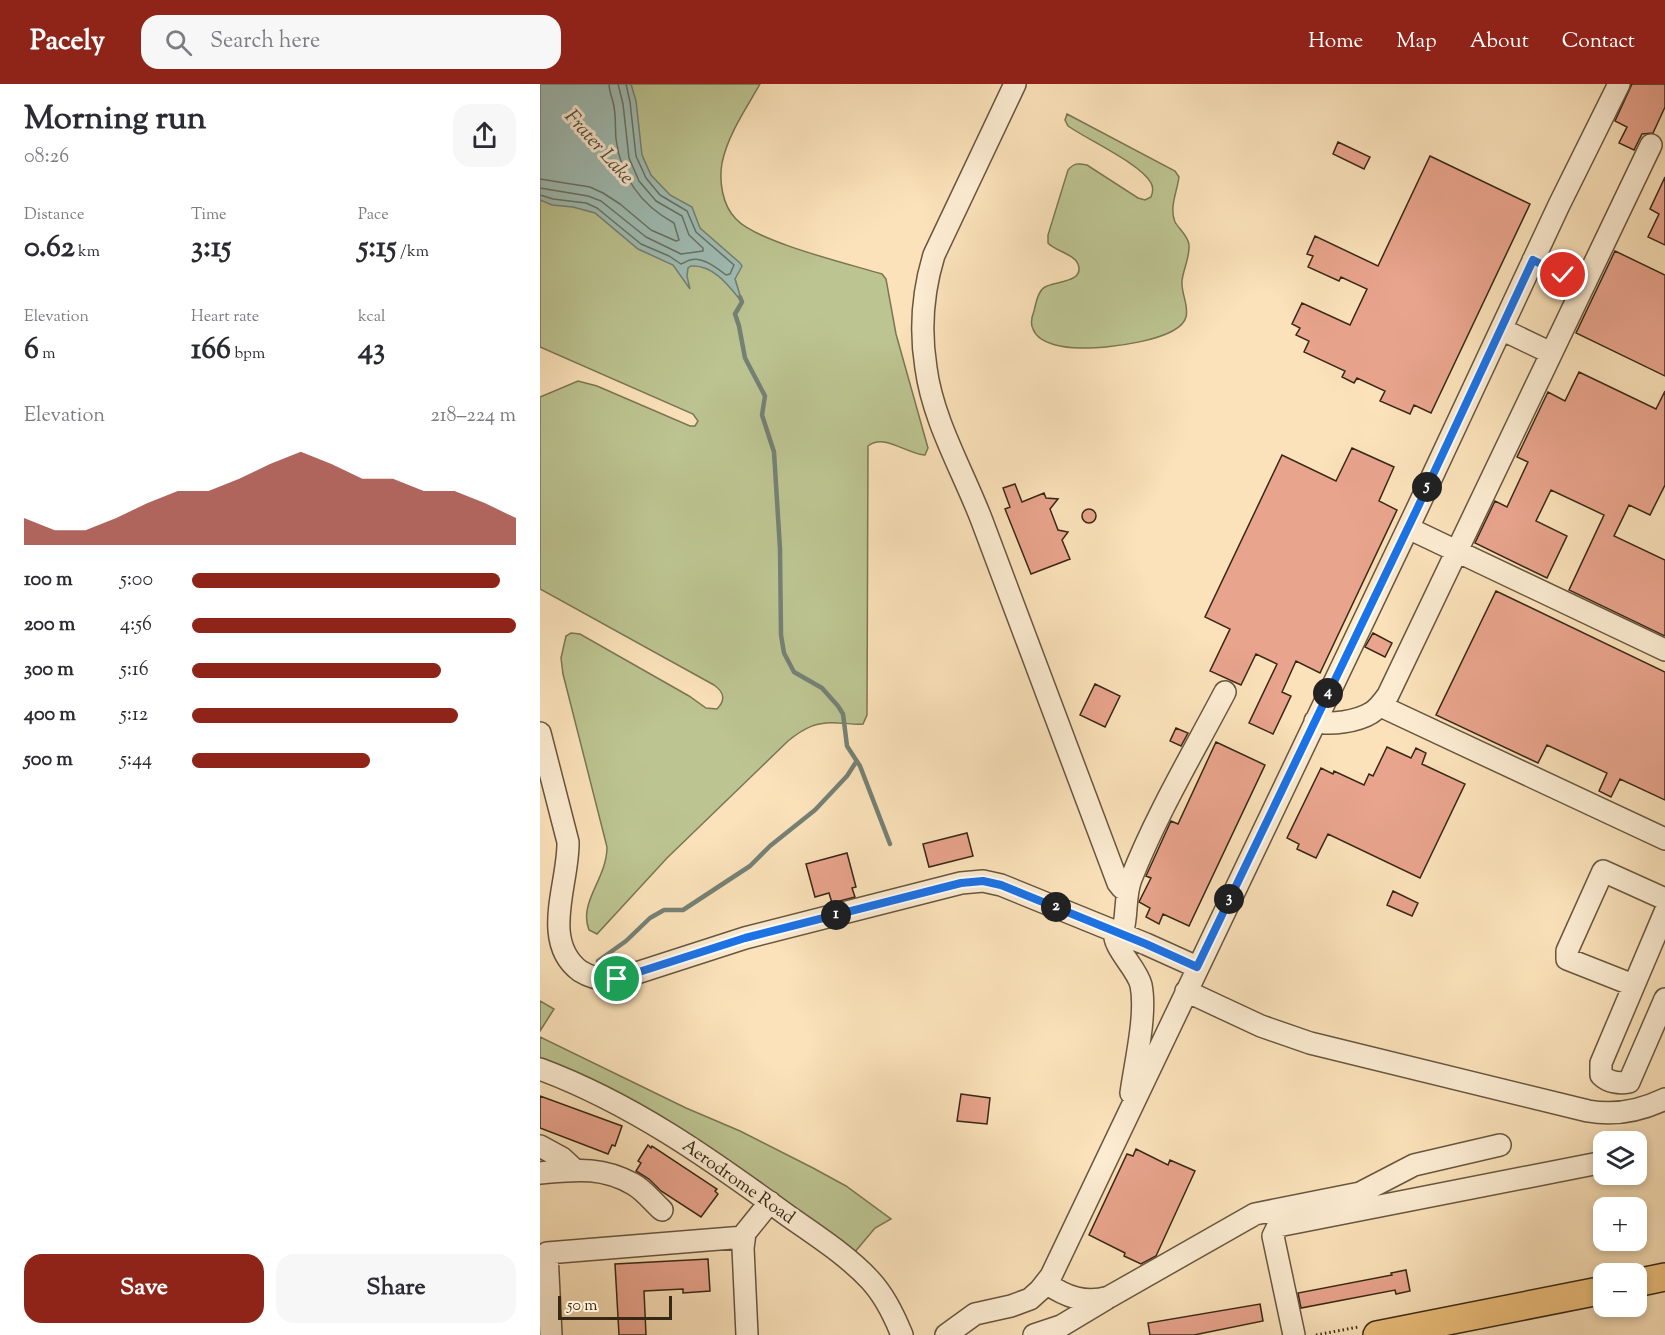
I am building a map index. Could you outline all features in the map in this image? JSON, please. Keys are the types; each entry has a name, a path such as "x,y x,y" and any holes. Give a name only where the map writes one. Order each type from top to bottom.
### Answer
{"main road":[{"path":"1647,1281 1665,1277"},
{"path":"1377,1335 1593,1292"}],"street":[{"path":"1015,84 934,255 924,312 926,369 940,418 979,513 1118,883 1122,888 1128,890"},
{"path":"946,1335 975,1314 1027,1300 1046,1283 1619,84"},
{"path":"1315,721 1325,723 1364,716 1373,712 1384,701 1651,146"},
{"path":"1533,260 1585,283"},
{"path":"1501,329 1551,353"},
{"path":"1408,528 1665,650"},
{"path":"1124,1123 1131,1088 1142,1001 1139,979 1115,940 1125,924 1128,890 1157,823 1225,692"},
{"path":"1388,709 1665,839"},
{"path":"540,733 568,842 558,908 550,938 582,971 602,979 617,979 745,938 961,883 977,881 1001,885 1197,967"},
{"path":"1633,985 1567,959 1567,951 1603,872 1665,899"},
{"path":"1665,912 1661,936 1652,941 1601,1063 1601,1074 1605,1079 1629,1082 1665,999"},
{"path":"1186,991 1261,1026 1310,1043 1588,1111 1624,1112 1646,1108 1664,1101"},
{"name":"Aerodrome Road","path":"540,1069 581,1084 635,1112 691,1146 770,1202 843,1256 868,1278 886,1300 903,1335"},
{"path":"1588,1111 1605,1079"},
{"path":"1027,1300 1034,1335 1061,1326 1255,1214 1360,1193 1414,1165 1500,1144"},
{"path":"540,1146 562,1158 574,1170"},
{"path":"1294,1335 1273,1236 1278,1226 1593,1164"},
{"path":"540,1173 596,1170 635,1185 662,1210"},
{"path":"747,1335 742,1248 744,1237 753,1221 770,1202"},
{"path":"551,1335 548,1253 744,1237"},
{"path":"1046,1283 1074,1299 1089,1300 1110,1297"}],"green space":[{"path":"540,84 760,84 728,142 722,163 721,177 727,207 747,228 763,236 804,251 882,274 886,279 896,334 928,448 925,455 888,443 881,442 868,446 867,715 863,724 817,724 788,741 667,858 597,934 589,930 587,910 603,870 607,847 563,674 561,658 566,636 571,633 580,634 706,708 717,709 723,696 714,685 540,589 540,397 578,381 597,386 690,426 695,426 698,421 693,414 540,347 540,110 593,176 627,204 668,218 697,249 717,262 741,300 735,279 726,261 700,241 667,209 628,195 617,188 540,93"},
{"path":"1067,114 1175,171 1179,177 1173,217 1189,242 1182,281 1187,313 1181,325 1170,332 1140,342 1081,348 1047,342 1041,339 1033,329 1032,317 1041,291 1045,287 1073,278 1079,270 1073,258 1048,243 1048,235 1068,170 1076,164 1087,165 1138,198 1145,200 1151,197 1153,192 1151,183 1137,168 1068,126 1065,120"},
{"path":"540,1001 554,1009 540,1031"},
{"path":"540,1037 813,1168 846,1186 891,1219 875,1228 854,1253 630,1099 582,1075 540,1059"}],"water":[{"name":"Frater Lake","path":"540,84 631,84 636,101 642,155 651,175 670,195 692,207 700,228 740,263 742,266 735,279 742,302 732,289 713,272 699,266 688,268 690,289 673,265 638,249 595,213 573,207 552,205 540,200"}],"building":[{"path":"1632,84 1665,84 1665,107 1653,133 1642,134 1634,150 1619,143 1627,127 1615,121"},
{"path":"1338,142 1370,157 1364,169 1333,154"},
{"path":"1430,156 1530,204 1431,413 1414,405 1410,414 1380,401 1385,391 1357,378 1354,383 1342,377 1345,371 1304,352 1309,341 1296,335 1300,328 1292,324 1302,303 1350,325 1367,289 1341,277 1339,281 1308,267 1313,256 1307,254 1315,236 1378,266"},
{"path":"1665,177 1665,245 1648,237 1659,214 1650,209"},
{"path":"1615,251 1665,275 1665,376 1576,333"},
{"path":"1579,372 1656,409 1665,391 1665,485 1650,515 1629,505 1614,536 1665,560 1665,636 1569,590 1604,515 1551,490 1536,521 1567,536 1547,578 1475,543 1495,501 1507,507 1528,462 1517,457 1548,392 1565,401"},
{"path":"1352,448 1394,467 1379,501 1397,510 1320,673 1296,661 1282,692 1291,696 1273,734 1249,723 1277,664 1256,654 1241,685 1210,671 1230,629 1205,617 1282,455 1336,481"},
{"path":"1015,484 1022,502 1044,493 1046,498 1058,499 1050,509 1058,530 1068,532 1062,540 1070,559 1031,574 1005,509 1010,507 1003,488"},
{"path":"1089,509 1094,511 1096,516 1094,521 1089,523 1084,521 1082,516 1084,511"},
{"path":"1496,591 1665,672 1665,800 1620,779 1611,797 1599,791 1607,773 1547,745 1538,763 1436,715"},
{"path":"1373,633 1392,643 1385,657 1365,647"},
{"path":"1095,684 1120,696 1105,727 1080,715"},
{"path":"1176,728 1188,733 1181,746 1170,741"},
{"path":"1216,742 1265,765 1189,926 1163,914 1159,924 1146,917 1150,908 1139,902 1151,878 1146,876 1171,821 1178,824"},
{"path":"1387,747 1411,758 1416,748 1426,753 1422,764 1465,784 1420,878 1328,834 1316,858 1297,849 1299,844 1287,838 1321,768 1333,774 1334,771 1364,785 1369,774 1373,776"},
{"path":"967,833 973,856 929,867 923,844"},
{"path":"847,853 856,887 852,888 855,897 832,903 829,893 815,897 806,864"},
{"path":"1393,891 1418,903 1412,916 1387,905"},
{"path":"961,1094 990,1098 987,1124 957,1121"},
{"path":"540,1096 622,1126 615,1146 612,1145 608,1154 540,1128"},
{"path":"648,1145 717,1189 715,1191 718,1194 701,1217 661,1191 649,1179 636,1171 641,1163 638,1161"},
{"path":"1136,1149 1168,1165 1170,1160 1195,1171 1156,1256 1141,1264 1124,1256 1125,1253 1089,1235 1127,1154 1133,1156"},
{"path":"708,1259 710,1291 683,1293 683,1289 644,1291 646,1335 619,1335 615,1264"},
{"path":"1406,1270 1410,1291 1396,1294 1395,1290 1301,1308 1298,1293 1392,1275 1391,1273"},
{"path":"1260,1304 1263,1321 1194,1335 1150,1335 1148,1323"}],"waterway":[{"path":"740,297 742,302 735,314 745,358 765,396 762,415 774,452 780,549 781,635 784,653 794,672 822,688 843,714 847,746 860,766 890,844"},
{"path":"598,961 626,941 650,918 664,910 683,910 750,866 770,846 815,810 847,776 856,762"}],"route":[{"path":"617,979 745,938 961,883 977,881 1001,885 1197,967 1417,509 1533,260 1563,275"}]}
